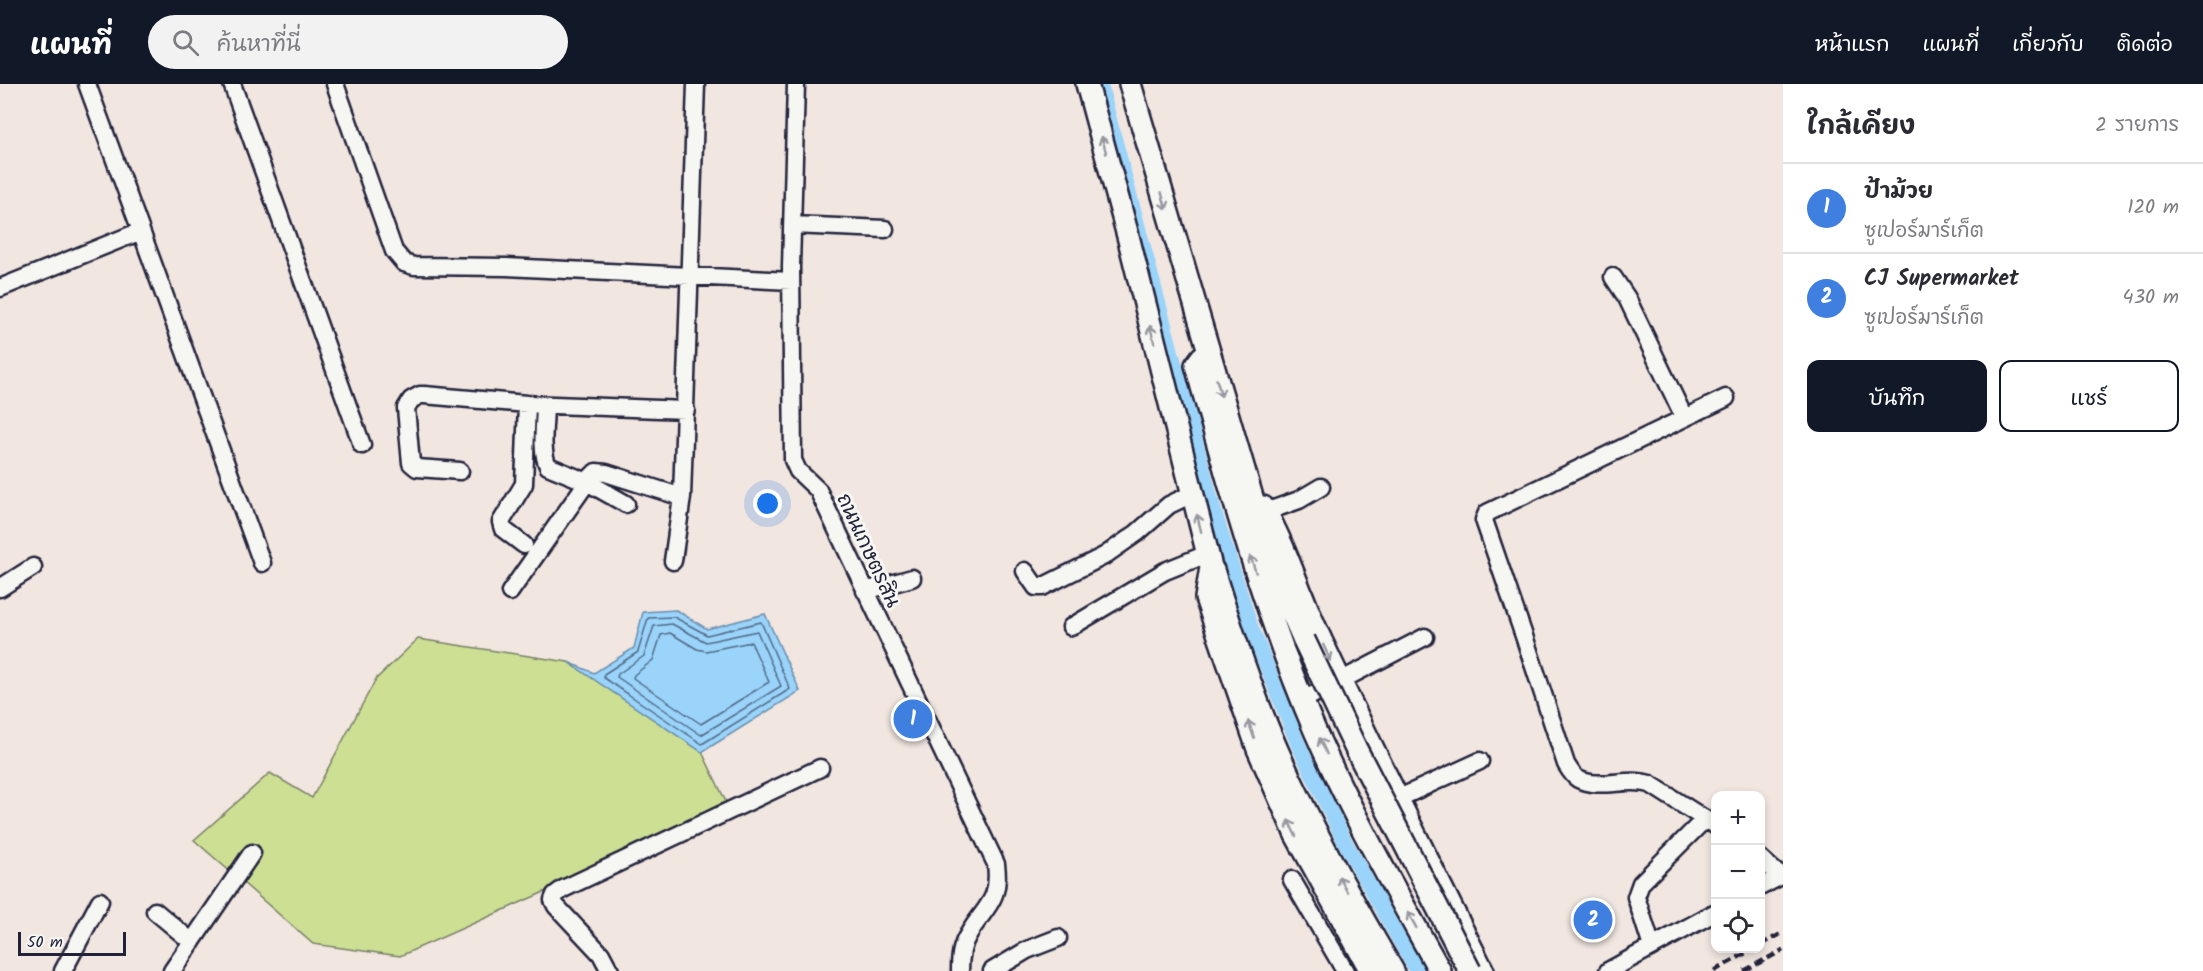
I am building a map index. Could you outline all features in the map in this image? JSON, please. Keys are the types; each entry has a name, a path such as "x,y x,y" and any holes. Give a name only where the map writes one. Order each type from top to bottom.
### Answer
{"street":[{"path":"87,84 262,563"},
{"path":"232,84 362,445"},
{"path":"335,84 393,251 404,263 414,266 506,267 791,281"},
{"path":"673,561 682,497 696,84"},
{"name":"ถนนเกษตรสิน","path":"796,84 791,281 794,466 818,490 996,864 997,874 992,903 967,936 960,955 960,971"},
{"path":"1087,84 1128,236 1209,560 1230,624 1277,750 1327,855 1393,971"},
{"path":"1130,84 1248,487 1261,513 1272,563 1304,640 1356,749 1470,971"},
{"path":"792,225 885,229"},
{"path":"0,288 141,231"},
{"path":"1613,277 1626,298 1684,417"},
{"path":"1209,353 1202,357 1196,365 1265,600 1317,734 1364,834 1440,971"},
{"path":"460,471 414,466 410,458 406,408 411,400 420,394 527,405 686,410"},
{"path":"1652,947 1636,897 1641,884 1710,822 1650,784 1635,781 1590,783 1576,778 1566,764 1484,520 1487,513 1726,398"},
{"path":"524,545 503,529 501,522 524,484 527,405"},
{"path":"545,405 544,449 548,466 587,482 626,504"},
{"path":"510,592 596,472 606,473 682,497"},
{"path":"1261,513 1299,500 1322,487"},
{"path":"1025,571 1036,587 1042,587 1079,570 1122,544 1169,505 1192,494"},
{"path":"1261,513 1278,532 1313,624 1483,971"},
{"path":"1071,627 1165,571 1209,560"},
{"path":"1209,560 1206,598 1258,749 1296,835 1371,971"},
{"path":"0,588 33,567"},
{"path":"865,591 912,578"},
{"path":"1303,700 1425,637"},
{"path":"1397,799 1480,761"},
{"path":"610,971 601,954 556,906 553,900 555,895 563,889 820,768"},
{"path":"172,971 252,853"},
{"path":"1765,861 1782,876 1765,885"},
{"path":"1292,880 1345,971"},
{"path":"63,971 100,901"},
{"path":"155,911 192,942"},
{"path":"1608,971 1711,915"},
{"path":"992,971 1027,950 1058,938"}],"green space":[{"path":"418,639 568,662 702,752 727,804 551,889 400,956 313,944 194,840 270,773 312,798 376,679"}],"water":[{"path":"676,610 707,629 765,614 800,691 702,752 568,662 594,673 634,648 643,612"}],"waterway":[{"path":"1100,84 1214,511 1251,627 1298,744 1346,844 1417,971"}],"railway":[{"path":"1765,942 1783,933"},
{"path":"1744,971 1783,950"},
{"path":"1714,971 1746,953"}],"place":[{"name":"ป้าม้วย","path":"913,719"},
{"name":"CJ Supermarket","path":"1593,920"}]}
